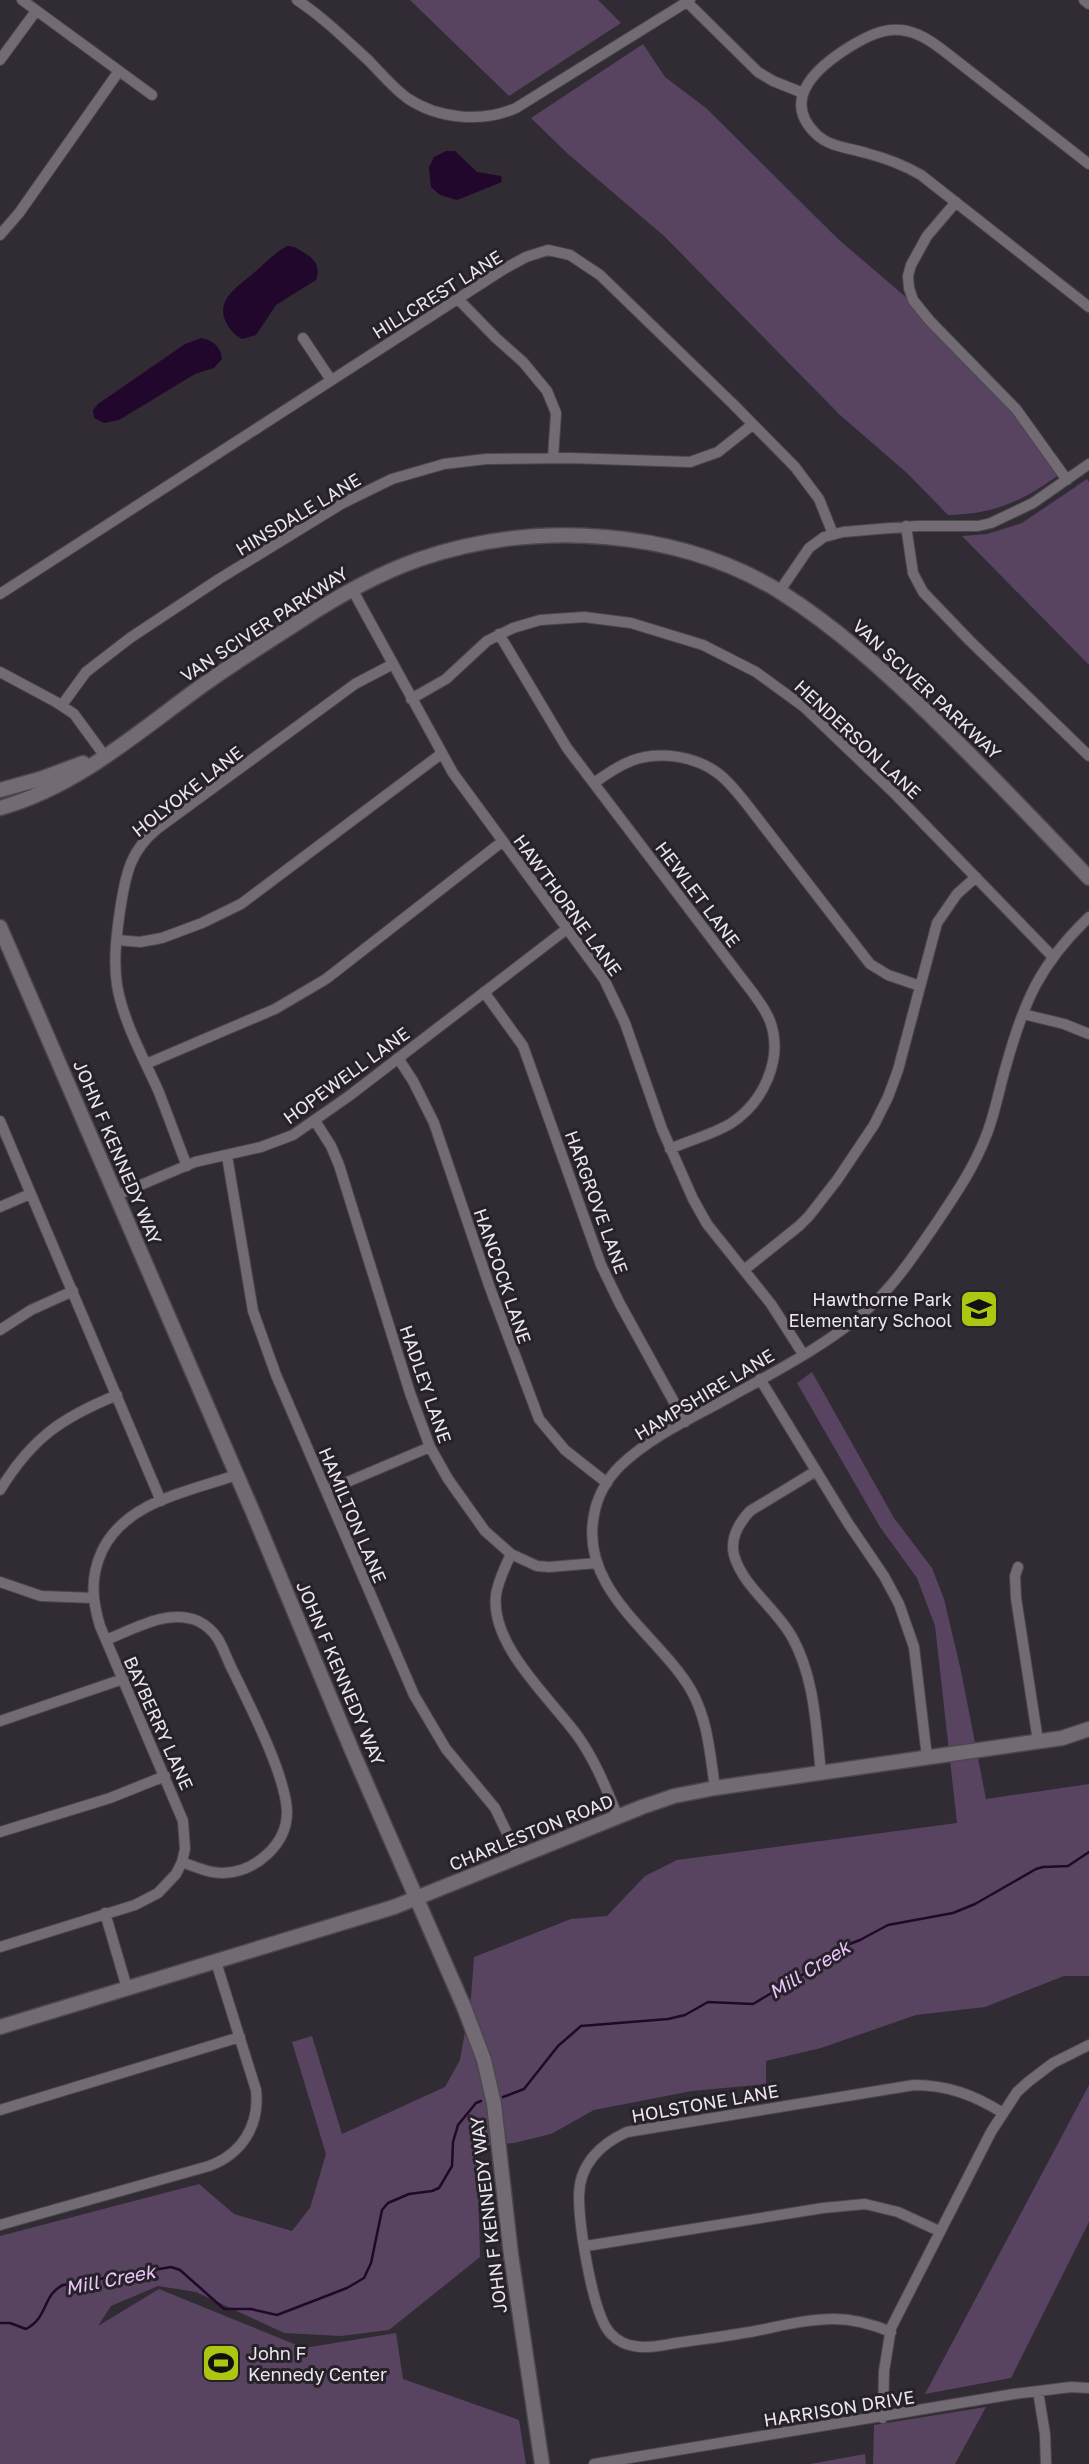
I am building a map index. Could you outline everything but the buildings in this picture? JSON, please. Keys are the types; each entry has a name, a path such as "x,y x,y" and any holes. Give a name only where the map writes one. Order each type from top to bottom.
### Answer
{"street":[{"path":"22,0 152,94"},
{"path":"298,0 326,22 409,99 450,116 473,117 506,113 688,1 758,72 803,93"},
{"path":"1084,0 1089,4"},
{"path":"0,60 36,11"},
{"path":"1089,164 933,43 911,31 887,30 866,37 819,68 803,93 803,110 807,122 824,140 909,168 934,183 1089,307"},
{"path":"0,236 119,71"},
{"path":"956,202 927,236 911,265 908,276 913,300 1016,409 1067,480"},
{"name":"HILLCREST LANE","path":"0,594 458,299 526,257 548,250 570,255 609,284 733,404 813,488 824,508 832,534"},
{"path":"458,299 523,362 547,391 556,413 553,458"},
{"path":"303,338 331,380"},
{"name":"HINSDALE LANE","path":"62,705 86,672 121,644 219,579 367,490 444,464 500,458 691,462 718,452 752,425"},
{"path":"779,592 809,548 824,537 906,526 978,526 991,523 1021,510 1089,464"},
{"path":"906,526 913,573 923,592 1089,756"},
{"name":"VAN SCIVER PARKWAY","path":"0,808 62,785 240,660 352,589 399,567 462,547 511,539 565,536 634,541 686,550 779,592 835,630 875,662 996,780 1089,878"},
{"name":"HAWTHORNE LANE","path":"352,589 441,754 596,966 619,1008 670,1149 704,1219 778,1314 803,1354"},
{"name":"HENDERSON LANE","path":"411,698 446,680 475,650 499,634 540,620 569,617 616,621 676,635 703,645 744,664 780,688 839,738 1052,956"},
{"name":"HEWLET LANE","path":"499,634 567,748 760,1002 771,1024 773,1061 765,1085 751,1106 743,1115 723,1128 670,1149"},
{"name":"HOLYOKE LANE","path":"187,1166 119,997 117,940 131,858 147,838 355,684 393,664"},
{"path":"0,672 74,714 104,755"},
{"path":"117,940 140,942 162,938 241,904 441,754"},
{"name":"VAN SCIVER PARKWAY","path":"0,790 60,773 104,755"},
{"path":"594,783 629,761 640,758 677,757 710,768 728,782 745,802 870,964 888,975 920,986"},
{"path":"146,1064 275,1009 326,979 503,841"},
{"path":"744,1270 809,1216 865,1139 894,1083 937,923 950,903 976,877"},
{"name":"HAMPSHIRE LANE","path":"715,1788 704,1721 690,1689 613,1595 597,1563 593,1544 593,1516 597,1502 607,1483 635,1453 833,1336 879,1299 907,1265 975,1164 1033,987 1052,956 1089,917"},
{"name":"JOHN F KENNEDY WAY","path":"0,927 6,958 117,1195 464,2007 489,2081 542,2464"},
{"name":"HOPEWELL LANE","path":"117,1195 187,1166 278,1142 315,1121 568,928"},
{"name":"HARGROVE LANE","path":"484,992 517,1035 529,1057 575,1196 604,1272 685,1422"},
{"path":"1023,1014 1089,1034"},
{"name":"HANCOCK LANE","path":"398,1058 434,1123 487,1281 533,1406 555,1441 607,1483"},
{"path":"0,1121 161,1501"},
{"name":"HADLEY LANE","path":"315,1121 331,1146 339,1166 400,1364 440,1467 477,1521 499,1547 511,1555 537,1566 597,1563"},
{"name":"HAMILTON LANE","path":"227,1156 257,1324 270,1361 421,1709 446,1749 495,1808 519,1858"},
{"path":"0,1208 30,1194"},
{"path":"0,1330 31,1310 73,1291"},
{"path":"760,1379 884,1576 905,1618 914,1647 927,1757"},
{"path":"0,1490 24,1456 51,1429 72,1415 117,1395"},
{"path":"326,1491 430,1447"},
{"path":"816,1471 750,1511 742,1520 732,1542 737,1564 785,1626 803,1662 812,1700 821,1773"},
{"name":"BAYBERRY LANE","path":"182,1862 186,1849 183,1821 106,1640 93,1598 93,1587 97,1562 109,1538 128,1518 161,1501 236,1475"},
{"path":"511,1555 496,1592 495,1604 503,1633 528,1675 585,1747 618,1817"},
{"path":"1018,1567 1016,1598 1038,1741"},
{"path":"0,1582 41,1596 93,1598"},
{"path":"0,1947 147,1900 158,1893 176,1874 182,1862 222,1873 244,1868 265,1856 274,1847 286,1824 285,1799 278,1775 224,1650 210,1629 188,1618 165,1618 106,1640"},
{"path":"0,1721 123,1679"},
{"name":"CHARLESTON ROAD","path":"0,2028 417,1899 674,1796 1062,1738 1089,1729"},
{"path":"0,1832 110,1798 165,1776"},
{"path":"105,1913 128,1988"},
{"path":"0,2225 209,2165 233,2153 250,2132 257,2106 256,2090 216,1962"},
{"path":"0,2110 240,2037"},
{"path":"883,2417 884,2371 891,2332 939,2231 1003,2113 1017,2092 1040,2072 1089,2045"},
{"name":"HOLSTONE LANE","path":"891,2332 865,2322 832,2319 797,2322 698,2341 635,2346 612,2336 603,2325 595,2300 579,2197 584,2169 602,2147 627,2132 914,2085 945,2087 962,2092 977,2097 1003,2113"},
{"path":"586,2246 823,2208 865,2204 898,2212 939,2231"},
{"name":"HARRISON DRIVE","path":"594,2464 1038,2391 1089,2388"},
{"path":"1038,2391 1045,2434 1046,2464"}],"shaded area":[{"path":"410,0 598,0 621,23 509,96"},
{"path":"643,44 665,77 706,108 838,239 921,310 1007,399 1060,474 1021,499 995,509 948,515 907,473 840,415 664,236 568,154 531,118"},
{"path":"446,151 455,151 477,172 501,176 502,182 457,200 440,195 431,187 429,167 434,157"},
{"path":"287,246 307,254 313,260 318,271 316,280 276,305 256,335 242,339 233,333 227,324 223,308 226,300 236,288"},
{"path":"201,338 212,342 220,351 222,359 214,368 195,374 119,420 104,423 94,418 93,410 98,404 185,344"},
{"path":"1087,479 1089,665 962,536 987,534 1022,523"},
{"path":"812,1372 894,1518 932,1568 944,1599 961,1671 986,1799 1089,1784 1089,1976 1064,1976 985,2007 916,2015 821,2048 766,2061 766,2084 692,2091 594,2110 551,2134 514,2143 477,2146 480,2257 389,2330 341,2336 284,2333 196,2292 158,2286 111,2306 98,2326 159,2289 304,2348 396,2333 403,2379 519,2420 526,2464 0,2464 0,2236 199,2184 234,2214 292,2231 310,2208 326,2154 292,2042 312,2036 342,2134 445,2087 460,2060 471,1997 474,1957 571,1919 607,1916 645,1876 677,1860 957,1823 935,1626 917,1578 880,1527 797,1383"},
{"path":"1089,2085 1089,2222 1011,2378 925,2394"},
{"path":"986,2407 955,2464 873,2464 874,2425"},
{"path":"865,2454 866,2464 810,2464"}],"waterway":[{"name":"Mill Creek","path":"503,2097 524,2089 558,2046 581,2026 668,2019 685,2015 708,2002 753,2004 812,1969 834,1950 888,1925 953,1913 975,1904 1036,1869 1068,1866 1089,1852"},
{"name":"Mill Creek","path":"0,2323 10,2323 26,2329 39,2318 52,2294 63,2285 171,2267 180,2270 224,2309 251,2309 277,2315 347,2288 364,2278 371,2263 382,2210 388,2203 409,2194 439,2188 452,2166 453,2142 458,2125 476,2103 481,2101"}],"place":[{"name":"Hawthorne Park Elementary School","path":"979,1309"},
{"name":"John F Kennedy Center","path":"221,2363"}]}
